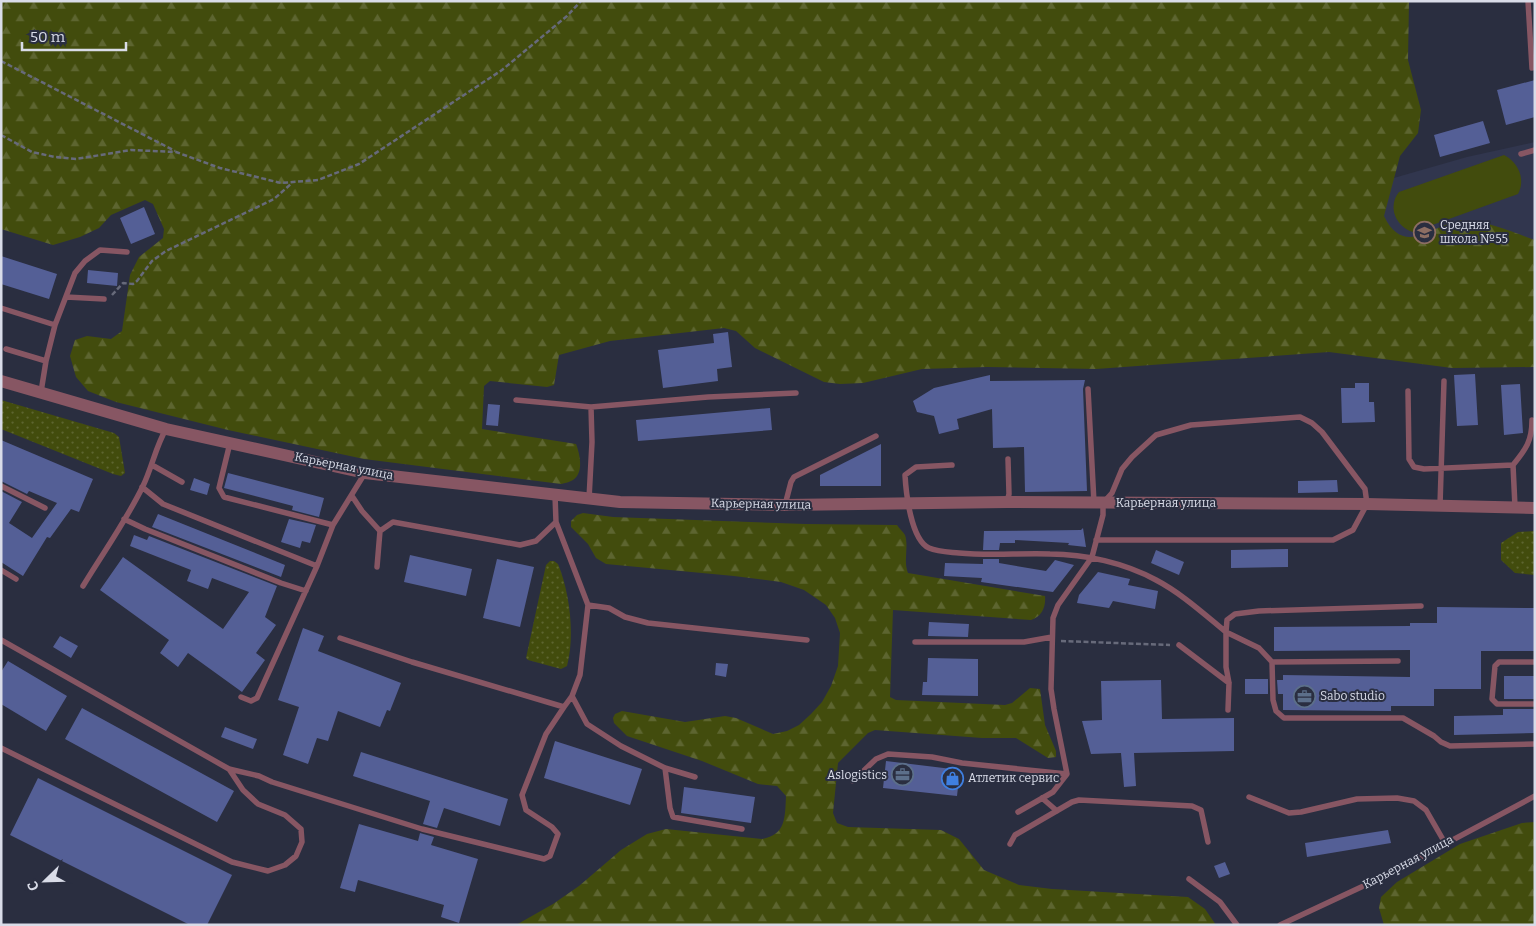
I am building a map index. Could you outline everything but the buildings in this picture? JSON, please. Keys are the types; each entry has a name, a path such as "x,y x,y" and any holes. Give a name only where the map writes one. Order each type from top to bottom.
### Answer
{"street":[{"name":"Карьерная улица","path":"1,381 166,429 365,473 620,502 785,505 1007,502 1440,504 1535,508"}],"lane":[{"path":"1528,1 1532,68"},
{"path":"1521,154 1535,150"},
{"path":"41,393 46,361 56,325 75,273 85,261 100,250 127,252"},
{"path":"66,297 104,299"},
{"path":"1,308 56,325"},
{"path":"6,349 46,361"},
{"path":"1440,504 1444,381"},
{"path":"1018,812 1053,792 1067,774 1051,689 1053,618 1058,605 1092,557 1103,515 1099,503 1088,390"},
{"path":"1408,391 1409,459 1414,467 1424,469 1513,465"},
{"path":"516,400 591,407 698,398 796,393"},
{"path":"589,499 592,442 591,407"},
{"path":"1096,540 1333,540 1353,530 1367,504 1365,489 1322,432 1312,423 1300,418 1190,425 1156,435 1132,457 1122,469 1112,493 1099,503"},
{"path":"1515,508 1513,465 1526,448 1532,433 1532,420"},
{"path":"84,586 142,487 166,429"},
{"path":"785,505 790,482 794,477 876,436"},
{"path":"230,443 219,488 224,497 333,525"},
{"path":"1007,502 1010,494 1008,460"},
{"path":"152,465 182,482"},
{"path":"952,465 916,467 905,475 908,504 917,536 928,548 947,552 984,555 1051,554 1092,557 1157,580 1226,632 1259,648 1272,662 1273,700 1276,710 1284,718 1403,718 1450,746 1535,744"},
{"path":"241,697 252,701 257,698 317,566 333,525 365,473"},
{"path":"1,486 45,508"},
{"path":"142,487 163,504 317,566"},
{"path":"1,640 229,770 259,776 272,782 422,829 544,859 550,856 558,834 552,827 526,810 522,795 546,734 572,696 580,675 588,605 556,522 555,495"},
{"path":"352,496 362,511 380,531 377,567"},
{"path":"124,519 144,529 306,591"},
{"path":"380,531 393,522 520,545 536,541 556,522"},
{"path":"1,570 16,579"},
{"path":"588,605 609,608 625,617 648,623 807,640"},
{"path":"1228,710 1229,683 1226,667 1226,632 1227,620 1234,614 1259,611 1421,606"},
{"path":"340,638 412,662 564,707"},
{"path":"915,642 1024,642 1052,639"},
{"path":"1180,645 1229,683"},
{"path":"1272,662 1398,661"},
{"path":"1535,662 1499,662 1495,666 1492,699 1497,704 1535,704"},
{"path":"572,696 587,724 621,746 665,768 695,777"},
{"path":"1,748 232,862 268,871 285,865 296,856 302,842 301,829 285,815 258,804 243,790 229,770"},
{"path":"853,781 876,759 888,754 932,757 962,763 1067,774"},
{"path":"665,768 670,808 673,817 742,828"},
{"name":"Карьерная улица","path":"1280,925 1388,875 1535,796"},
{"path":"1248,797 1288,813 1301,812 1357,799 1397,798 1414,801 1426,810 1445,843"},
{"path":"1042,798 1057,811"},
{"path":"1010,844 1015,835 1072,802 1079,800 1192,806 1202,810 1208,842"},
{"path":"1189,879 1220,902 1237,925"}],"path":[{"path":"1,61 176,152 220,168 281,183 318,180 360,164 502,70 567,16 581,1"},
{"path":"1,135 32,152 55,158 76,159 131,150 176,152"},
{"path":"104,299 113,294 123,283 133,284 137,281 152,261 166,251 274,199 293,182"},
{"path":"1052,639 1180,645"}],"shaded area":[{"name":"Средняя школа №55","path":"1535,142 1535,274 1254,333 1352,190 1467,157"}],"green space":[{"path":"1,1 1409,1 1408,60 1421,110 1418,133 1400,156 1384,216 1392,229 1401,235 1411,237 1453,222 1472,220 1490,224 1535,240 1535,367 1452,368 1329,352 1096,369 987,367 922,369 863,383 840,384 824,382 755,348 736,331 724,328 610,341 559,355 554,385 547,387 490,381 484,386 482,429 576,444 580,458 579,473 573,480 561,484 364,459 228,430 116,402 88,391 76,377 70,356 75,340 87,336 111,339 122,331 130,275 139,257 163,238 164,229 153,204 145,200 111,215 99,228 80,237 53,245 1,229"},
{"path":"1504,155 1517,166 1521,177 1518,194 1413,232 1402,226 1395,216 1395,198 1399,192"},
{"path":"1,400 114,433 119,437 125,473 121,476 113,474 1,429"},
{"path":"583,513 613,517 805,524 897,525 905,535 908,573 1045,596 1045,604 1042,611 1031,620 893,610 890,697 896,700 1005,705 1012,703 1030,688 1040,689 1045,725 1056,751 1056,757 1048,758 1016,738 982,738 875,730 868,733 838,763 833,813 837,823 848,827 941,830 959,839 984,870 1019,885 1052,889 1188,897 1205,909 1216,925 516,925 553,904 579,886 621,850 647,834 666,829 762,839 776,834 783,824 786,796 777,786 758,784 702,761 627,736 614,723 613,718 615,714 622,711 685,722 725,716 736,718 773,734 787,731 799,725 822,702 831,686 838,666 840,633 835,618 826,605 804,590 781,582 606,564 596,558 588,544 571,527 571,521 577,515"},
{"path":"1535,531 1535,575 1515,573 1501,560 1501,543 1518,532"},
{"path":"550,561 558,564 566,588 570,615 571,641 567,666 561,669 526,658 546,565"},
{"path":"1535,822 1535,925 1384,925 1379,908 1381,897 1397,882 1460,844 1522,823"}],"place":[{"name":"Средняя школа №55","path":"1424,232"},
{"name":"Sabo studio","path":"1304,696"},
{"name":"Aslogistics","path":"903,775"},
{"name":"Атлетик сервис","path":"952,778"}]}
